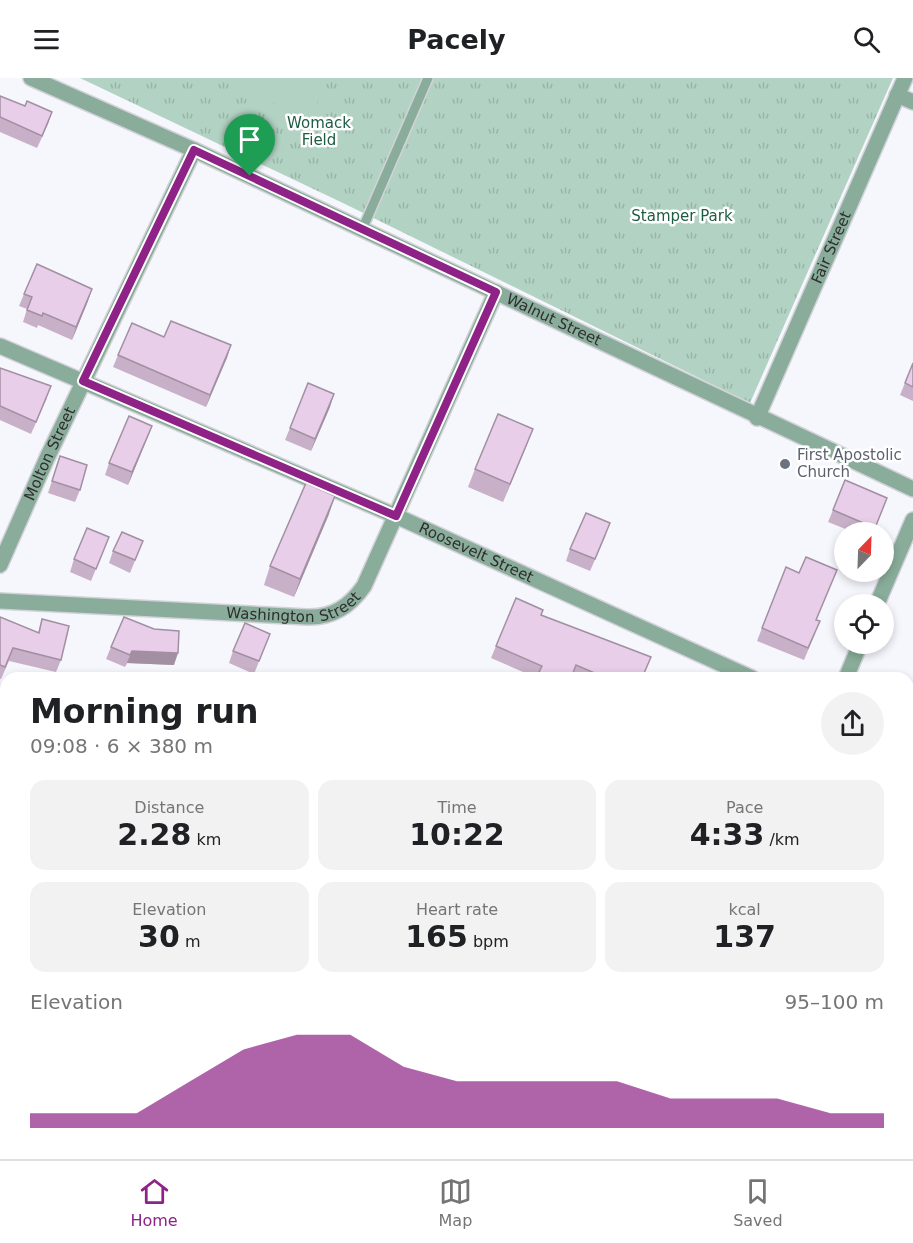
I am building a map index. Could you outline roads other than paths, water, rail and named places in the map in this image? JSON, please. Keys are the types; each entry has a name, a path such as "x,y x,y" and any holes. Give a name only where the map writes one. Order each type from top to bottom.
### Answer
{"street":[{"name":"Walnut Street","path":"31,78 194,150 913,489"},
{"name":"Fair Street","path":"757,417 905,78"},
{"path":"897,95 913,102"},
{"name":"Molton Street","path":"0,565 83,381 194,150"},
{"name":"Washington Street","path":"0,601 322,617 338,611 357,595 396,516 496,292"},
{"name":"Roosevelt Street","path":"0,346 396,516 739,672"},
{"path":"881,594 913,520"},
{"path":"848,672 856,654"}],"lane":[{"path":"362,230 428,78"}],"place":[{"name":"First Apostolic Church","path":"785,464"}],"park label":[{"name":"Womack Field","path":"319,132"},
{"name":"Stamper Park","path":"682,216"}]}
